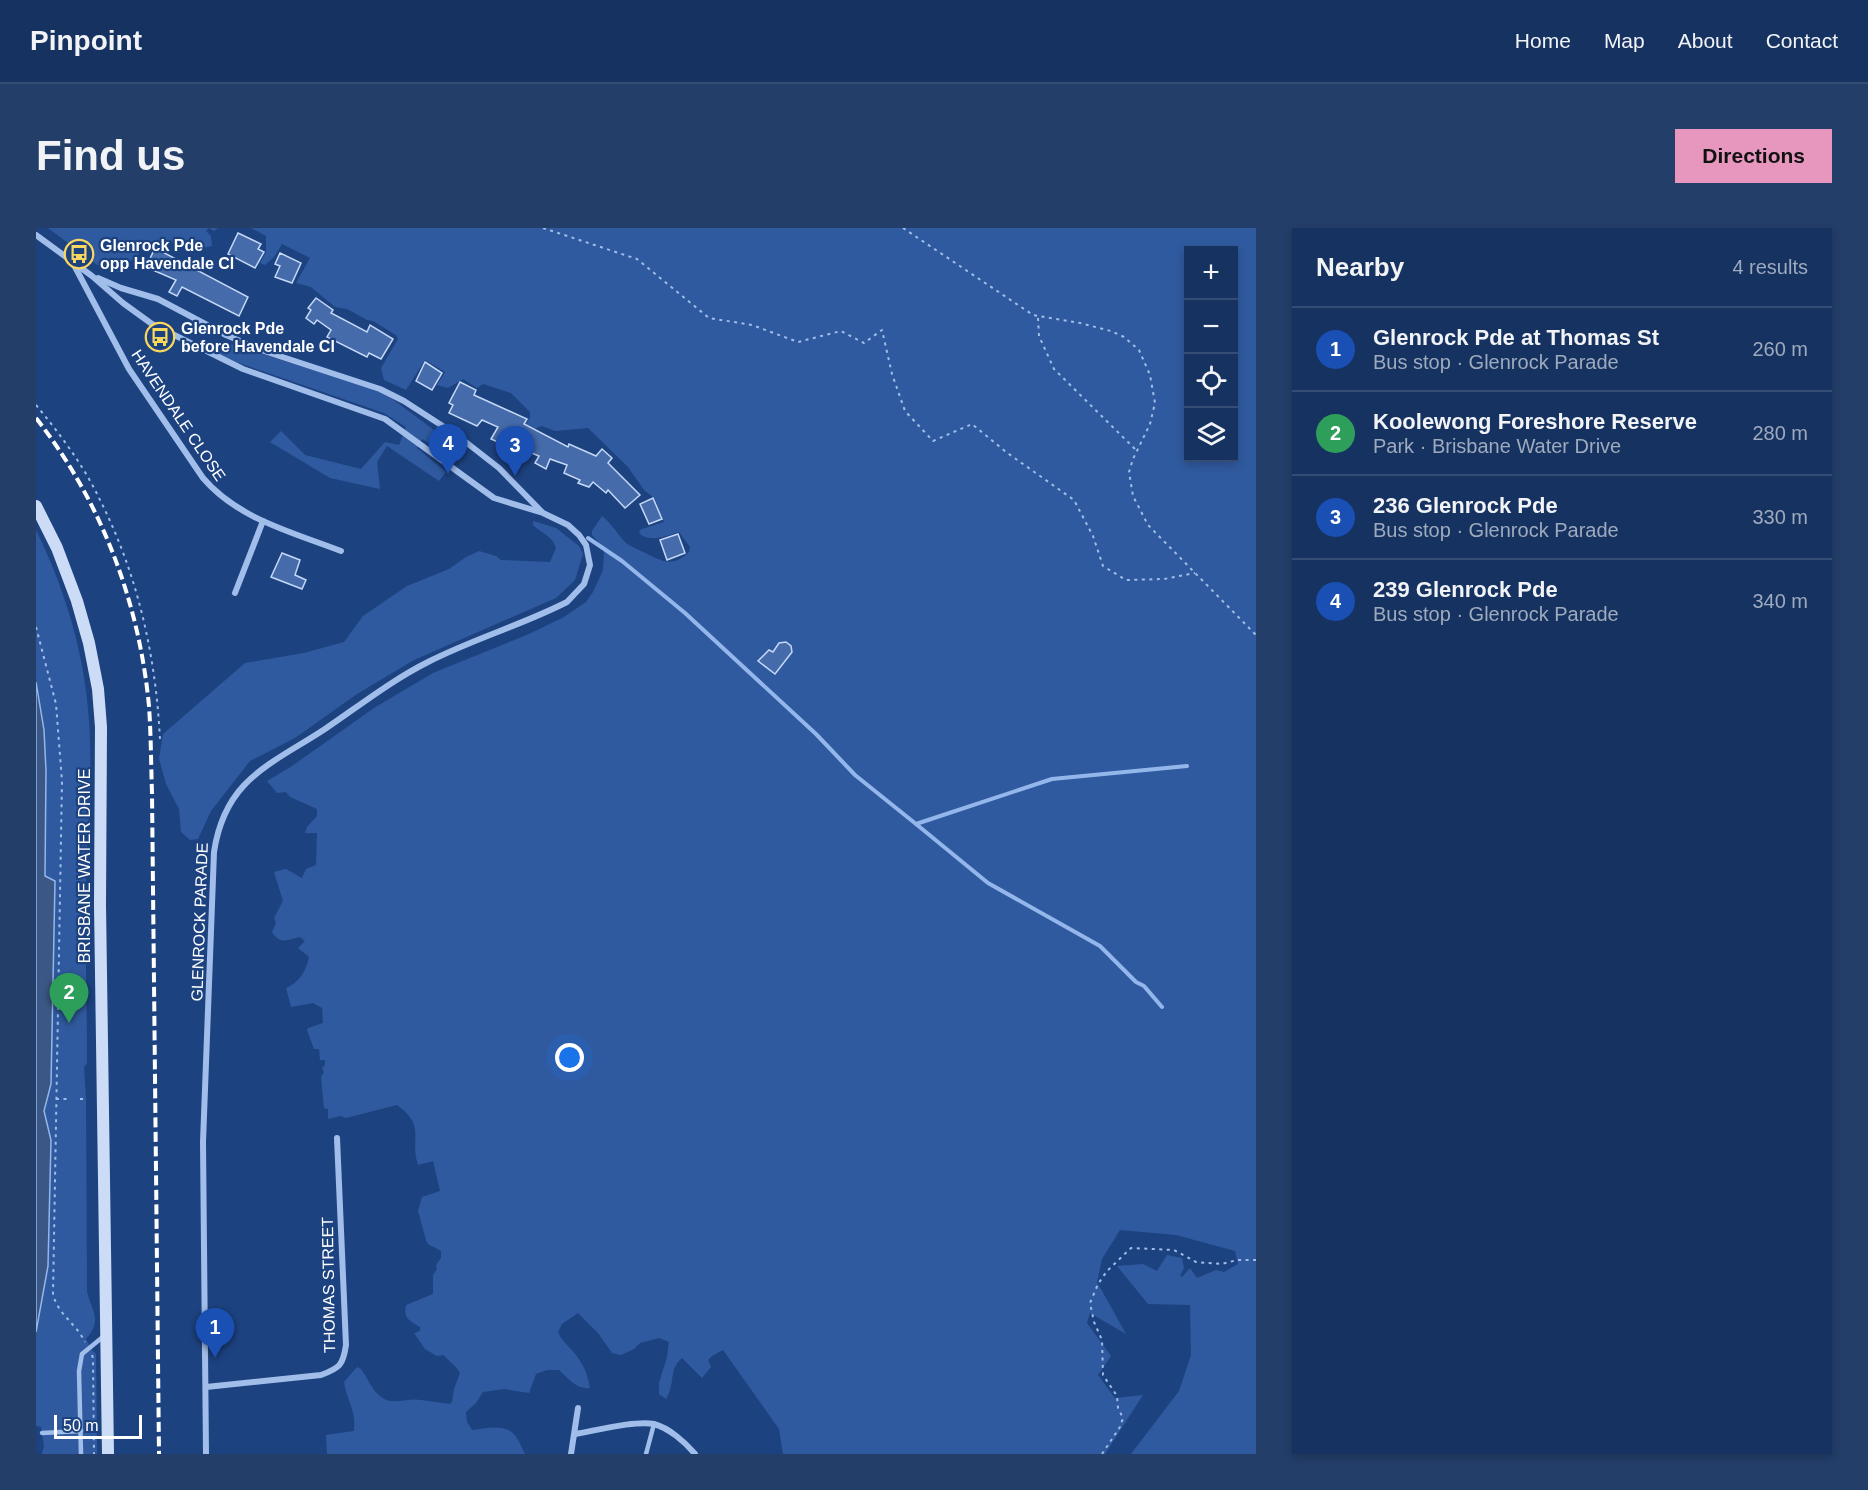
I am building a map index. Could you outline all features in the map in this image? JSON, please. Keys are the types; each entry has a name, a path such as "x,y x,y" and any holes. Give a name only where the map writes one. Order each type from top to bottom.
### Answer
{"main road":[{"name":"BRISBANE WATER DRIVE","path":"36,506 57,548 77,601 98,689 101,727 100,905 108,1454"}],"street":[{"name":"GLENROCK PARADE","path":"36,235 152,324 243,369 385,419 494,498 543,513 568,525 586,545 590,557 589,571 584,584 574,596 550,610 429,661 391,683 249,778 231,801 222,819 214,852 203,1142 206,1454"},
{"name":"HAVENDALE CLOSE","path":"73,262 129,369 216,494 262,521 341,551"},
{"name":"GLENROCK PARADE","path":"92,276 158,299 226,335 261,350 380,389 404,401 458,436 499,468 543,513"},
{"path":"235,593 262,521"},
{"name":"THOMAS STREET","path":"206,1387 321,1376 336,1370 344,1359 346,1345 337,1138"},
{"path":"571,1454 578,1408"},
{"path":"575,1434 638,1424 654,1424 687,1444 695,1454"}],"lane":[{"path":"81,1454 79,1371 82,1354 106,1334"},
{"path":"645,1454 654,1424"},
{"path":"42,1433 81,1431"}],"path":[{"path":"543,228 637,259 709,318 752,325 798,342 841,331 864,343 882,330 892,374 905,411 933,441 972,424 1074,500 1092,536 1103,566 1126,580 1164,579 1195,573"},
{"path":"903,228 1005,298 1038,316 1111,331 1124,337 1139,350 1150,375 1155,403 1150,424 1137,450 1130,472 1133,496 1148,525 1256,635"},
{"path":"1038,316 1039,336 1054,369 1137,450"},
{"path":"36,405 59,434 100,499 121,548 135,586 146,633 158,703 160,740"},
{"path":"36,627 56,704 62,781 53,1295 60,1312 78,1328 93,1358 94,1454"},
{"path":"56,1099 68,1099"},
{"path":"80,1099 86,1099"},
{"path":"1102,1454 1120,1427 1123,1418 1118,1408 1117,1396 1103,1375 1102,1340 1090,1303 1098,1284 1107,1271 1131,1248 1174,1250 1196,1262 1222,1264 1237,1260 1256,1260"}],"shaded area":[{"path":"48,228 209,228 206,231 211,236 212,246 197,249 177,241 154,247 150,243 144,245 120,273 105,265 97,265"},
{"path":"251,228 1256,228 1256,1454 1131,1454 1179,1391 1191,1355 1190,1305 1148,1304 1117,1266 1143,1264 1157,1271 1167,1255 1182,1258 1184,1268 1180,1276 1182,1277 1190,1268 1197,1278 1216,1270 1224,1272 1238,1264 1235,1251 1176,1235 1120,1230 1102,1259 1097,1282 1126,1334 1090,1313 1087,1323 1111,1356 1098,1375 1115,1398 1143,1395 1105,1454 783,1454 779,1429 723,1350 708,1360 711,1367 702,1378 682,1358 673,1372 671,1388 666,1399 659,1394 659,1383 669,1342 659,1338 640,1343 634,1349 621,1355 612,1353 598,1333 578,1313 562,1324 558,1332 581,1363 590,1388 577,1385 559,1370 547,1370 536,1374 529,1393 504,1389 483,1392 466,1412 467,1422 472,1430 504,1428 514,1434 525,1454 327,1454 326,1435 354,1431 353,1411 344,1382 357,1367 361,1369 377,1393 390,1401 416,1399 450,1404 460,1373 444,1355 437,1356 425,1349 414,1333 420,1331 420,1327 408,1319 406,1314 406,1305 433,1294 433,1275 441,1258 441,1251 428,1244 426,1240 418,1211 422,1197 440,1191 433,1161 418,1165 412,1120 397,1105 346,1118 340,1116 328,1119 328,1109 324,1108 321,1077 325,1060 320,1060 319,1049 314,1049 307,1030 323,1023 322,1008 313,1003 291,1007 286,988 301,976 309,957 298,948 305,941 300,937 282,940 272,932 276,923 274,918 283,901 274,872 286,869 302,878 306,869 316,865 317,833 305,833 307,827 317,816 317,809 290,797 286,792 277,793 267,781 374,708 433,673 529,634 564,617 586,602 603,570 604,552 602,546 592,535 592,531 602,516 624,541 659,560 676,561 689,552 690,547 679,532 655,538 641,535 639,531 642,529 664,522 654,498 644,490 628,467 588,428 555,431 542,426 536,428 523,445 520,436 530,417 530,412 511,393 483,384 477,388 463,379 448,388 437,385 445,372 425,360 406,390 384,380 381,368 398,339 396,335 347,309 335,307 311,287 296,283 310,258 282,244 274,257 265,265 260,263 266,252 266,236"},
{"path":"224,342 383,392 462,451 460,460 422,439 417,448 446,472 439,481 387,446 377,462 380,489 330,478 270,442 281,431 305,455 361,469 385,442 399,445 406,427 384,413 213,354"},
{"path":"533,521 556,528 579,546 583,554 575,580 556,598 414,660 357,694 295,738 250,761 211,811 198,839 190,840 181,832 179,809 166,784 159,759 163,734 245,663 304,653 344,642 363,616 407,586 449,569 479,551 496,556 501,560 550,562 556,548 549,537 533,525"},
{"path":"36,530 56,575 72,623 83,672 89,721 90,783 86,907 87,1063 84,1067 87,1292 94,1311 95,1322 86,1339 96,1354 97,1454 42,1454 44,1446 41,1427 36,1426 36,1332 40,1315 51,1140 44,1111 51,1084 55,881 45,876 46,771 44,730 36,682"},
{"path":"36,682 44,730 46,771 45,876 55,881 51,1084 44,1111 51,1140 48,1266 36,1332"}],"building":[{"path":"238,233 261,244 258,249 264,252 255,268 228,254"},
{"path":"155,248 248,297 239,316 182,287 177,296 169,292 176,280 146,267"},
{"path":"280,253 301,263 292,283 275,277 280,266 275,264"},
{"path":"316,298 333,310 331,313 367,332 370,325 393,339 381,359 369,353 367,357 327,337 331,330 317,320 314,324 306,318 311,310 308,308"},
{"path":"425,362 442,373 432,390 416,381"},
{"path":"460,382 476,390 474,395 527,419 524,424 568,447 569,444 596,456 602,449 612,458 608,463 640,495 625,508 608,490 606,493 593,482 589,487 578,483 580,480 564,473 567,465 550,459 546,469 535,463 539,456 527,451 530,445 506,435 502,444 491,439 498,427 482,420 477,426 449,413 453,405 449,403"},
{"path":"653,498 662,519 649,524 640,504"},
{"path":"678,534 685,553 667,560 660,540"},
{"path":"282,553 300,560 295,575 306,580 302,589 271,577"},
{"path":"786,642 791,646 792,652 775,674 758,661 769,650 773,652 779,643"}],"waterway":[{"path":"588,538 622,561 685,613 816,734 855,775 916,824 1052,779 1187,766"},
{"path":"916,824 988,883 1100,946 1136,982 1144,986 1162,1007"}],"railway":[{"path":"36,418 80,483 113,554 136,628 149,706 152,793 159,1454"}],"place":[{"name":"Glenrock Pde opp Havendale Cl","path":"79,254"},
{"name":"Glenrock Pde before Havendale Cl","path":"160,337"},
{"name":"239 Glenrock Pde","path":"448,474"},
{"name":"236 Glenrock Pde","path":"515,476"},
{"name":"Koolewong Foreshore Reserve","path":"69,1023"},
{"name":"Glenrock Pde at Thomas St","path":"215,1358"}]}
